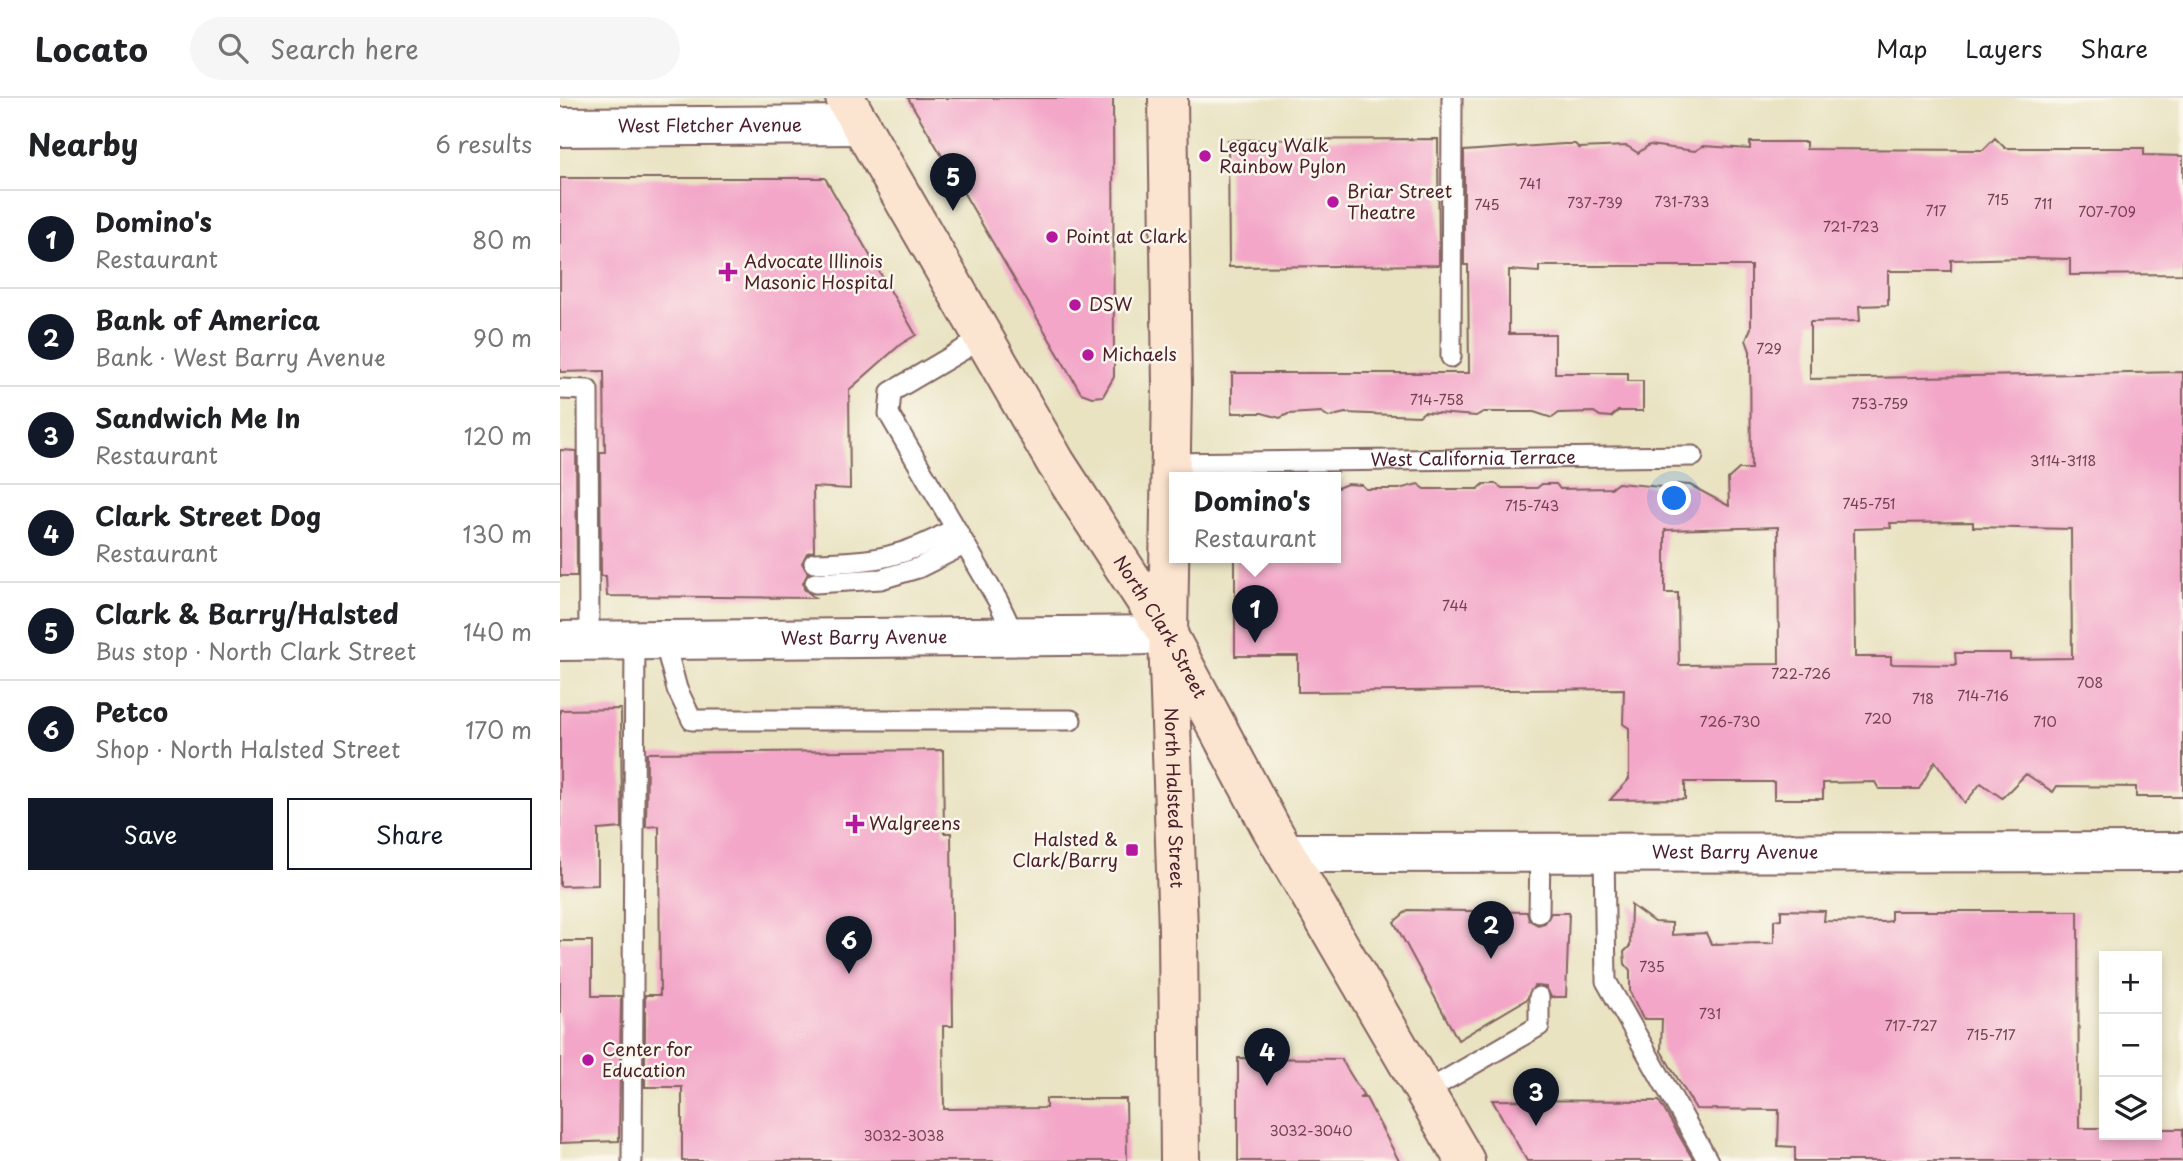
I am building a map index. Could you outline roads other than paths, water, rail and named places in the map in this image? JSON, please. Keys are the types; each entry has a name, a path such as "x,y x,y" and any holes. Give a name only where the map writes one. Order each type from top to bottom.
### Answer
{"main road":[{"name":"North Halsted Street","path":"1168,98 1170,472"},
{"name":"North Clark Street","path":"853,112 1056,463 1168,635 1287,853 1465,1161"},
{"name":"North Halsted Street","path":"1169,549 1168,635 1178,930 1180,1161"}],"street":[{"name":"West Fletcher Avenue","path":"560,127 853,112"},
{"name":"West Barry Avenue","path":"574,640 1168,635"},
{"name":"West Barry Avenue","path":"1287,853 2183,852"}],"lane":[{"path":"1451,357 1452,98"},
{"path":"982,338 891,392 889,414 998,601 1015,637"},
{"path":"560,389 588,390 574,640"},
{"name":"West California Terrace","path":"1170,463 1693,456"},
{"path":"815,573 881,579 918,568 959,537"},
{"path":"650,640 692,720 1071,720"},
{"path":"632,1161 650,640"},
{"path":"1539,852 1539,912"},
{"path":"1604,853 1606,981 1708,1161"},
{"path":"1425,1092 1539,1026 1539,997"}],"place":[{"name":"Legacy Walk Rainbow Pylon","path":"1205,156"},
{"name":"Briar Street Theatre","path":"1333,202"},
{"name":"Clark & Barry/Halsted","path":"953,211"},
{"name":"Point at Clark","path":"1052,237"},
{"name":"Advocate Illinois Masonic Hospital","path":"728,272"},
{"name":"DSW","path":"1075,305"},
{"name":"Michaels","path":"1088,355"},
{"name":"Domino's","path":"1255,643"},
{"name":"Walgreens","path":"855,824"},
{"name":"Halsted & Clark/Barry","path":"1132,850"},
{"name":"Bank of America","path":"1491,959"},
{"name":"Petco","path":"849,974"},
{"name":"Center for Education","path":"588,1060"},
{"name":"Clark Street Dog","path":"1267,1086"},
{"name":"Sandwich Me In","path":"1536,1126"}]}
